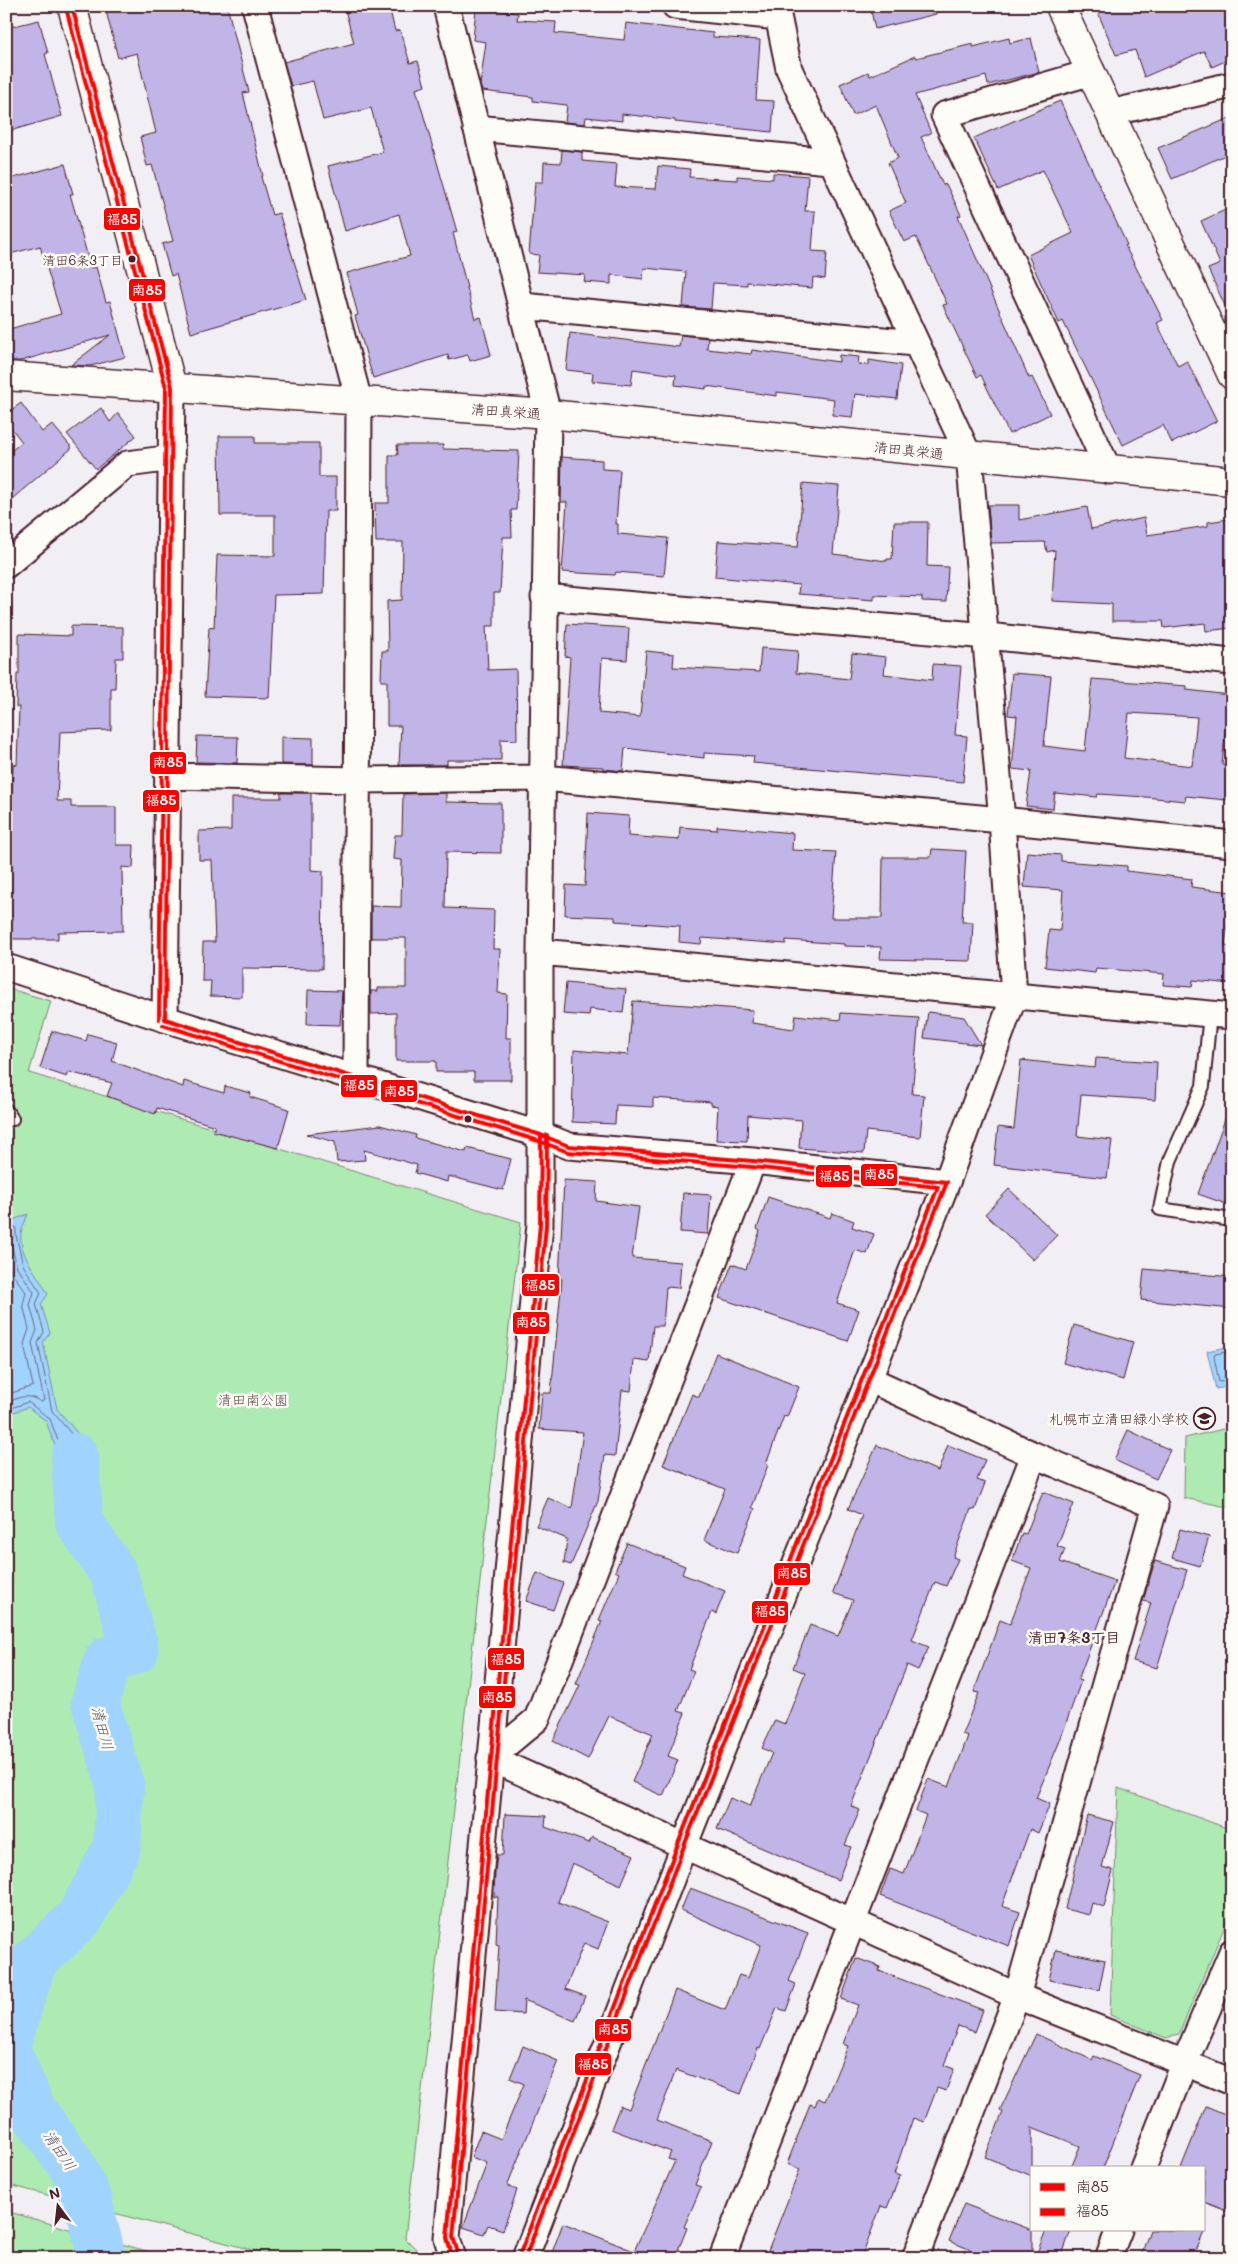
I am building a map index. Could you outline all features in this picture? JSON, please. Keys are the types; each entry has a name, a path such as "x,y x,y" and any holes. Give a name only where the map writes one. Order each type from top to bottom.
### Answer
{"street":[{"path":"72,6 172,387 165,1019"},
{"path":"255,6 359,401 359,780 356,1077"},
{"path":"446,6 548,414 540,952 540,1224 447,2238 453,2258"},
{"path":"524,2258 684,1846 947,1182 1014,996 987,636 969,456 789,70 777,11 675,6"},
{"path":"1060,6 1232,375"},
{"path":"1092,72 944,115 1108,471"},
{"path":"1110,113 1232,85"},
{"path":"476,128 830,161"},
{"path":"522,306 915,343"},
{"name":"清田真栄通","path":"6,376 548,414 1108,471 1232,481"},
{"path":"6,565 128,464 172,458"},
{"path":"544,597 987,636 1232,662"},
{"path":"168,776 359,780 543,778 1002,820 1232,844"},
{"path":"540,952 1221,1014"},
{"path":"6,967 165,1019 541,1135 569,1146 753,1161 947,1182"},
{"path":"490,1758 537,1718 753,1161"},
{"path":"869,1379 1034,1455 1155,1506 1017,1996 915,2258"},
{"path":"722,2258 1034,1455"},
{"path":"490,1758 1017,1996 1232,2082"},
{"path":"1144,2166 1184,2064 1232,1952"},
{"path":"1108,2258 1117,2232"}],"lane":[{"path":"1221,1014 1203,1086 1170,1161 1160,1209 1232,1220"},
{"path":"6,1110 12,1118 6,1120"}],"green space":[{"name":"清田南公園","path":"6,988 51,1001 29,1073 521,1222 405,2238 425,2258 282,2258 6,2184"},
{"path":"1232,1427 1232,1508 1184,1498 1185,1438"},
{"path":"1118,1788 1232,1830 1232,1909 1179,2034 1166,2038 1110,2015"},
{"path":"6,2211 171,2258 6,2258"}],"water":[{"path":"28,1214 21,1233 21,1241 30,1265 48,1294 41,1304 50,1333 43,1342 57,1409 84,1441 83,1463 91,1493 79,1522 70,1510 69,1486 46,1421 28,1407 6,1415 6,1223"},
{"path":"1232,1346 1232,1386 1216,1389 1207,1351"}],"building":[{"path":"127,6 227,6 249,92 243,93 263,176 261,177 272,215 279,213 306,300 191,333 176,274 171,276 162,244 173,241 152,165 147,166 140,137 156,133 137,53 118,58 106,11"},
{"path":"344,6 389,6 395,31 400,30 410,63 418,61 425,86 416,89 457,232 453,233 475,319 481,317 491,355 470,361 468,355 449,360 448,355 373,378 355,316 358,315 347,273 410,256 399,214 345,231 328,166 383,152 371,108 323,120 313,81 291,86 284,62 354,43"},
{"path":"870,6 935,6 936,14 875,29"},
{"path":"1095,6 1232,6 1232,58 1212,67 1204,51 1144,77 1135,50 1116,55"},
{"path":"476,8 518,13 517,20 556,22 555,33 624,40 626,23 713,33 713,37 760,40 756,100 774,101 772,132 675,122 675,120 622,114 622,121 586,117 585,124 565,122 567,105 533,101 533,97 482,91 480,85 486,42 473,40"},
{"path":"39,20 48,53 45,54 62,116 6,132 6,28"},
{"path":"1009,38 1010,43 1031,38 1039,72 988,85 986,76 915,95 931,133 921,137 943,185 946,184 961,215 958,216 1029,378 1032,377 1050,414 1009,434 981,375 977,377 943,305 947,304 916,237 904,242 889,211 906,203 888,163 898,158 876,105 853,115 840,84 868,72 870,76 915,56 916,58 973,44 973,47"},
{"path":"1060,101 1127,245 1125,246 1163,320 1157,323 1178,366 1187,361 1217,421 1172,443 1163,425 1123,445 1063,321 1059,323 1028,255 1073,233 1043,170 998,190 974,138"},
{"path":"1232,117 1232,152 1172,179 1158,148"},
{"path":"562,150 582,152 582,161 617,164 615,187 656,189 658,166 690,169 689,177 737,180 737,176 773,179 773,173 808,176 805,211 815,211 812,251 827,252 825,279 813,277 812,288 747,282 747,285 713,283 711,309 683,307 686,272 644,268 643,279 611,275 611,284 584,282 585,275 537,272 539,255 529,254 535,182 543,182 544,162 561,163"},
{"path":"65,164 73,194 70,194 91,268 96,267 106,302 110,301 125,357 90,366 71,365 110,335 21,361 10,361 6,347 6,330 61,314 40,246 6,255 6,180"},
{"path":"1232,207 1232,321 1208,269 1220,264 1201,221"},
{"path":"570,333 679,347 681,335 708,338 707,349 751,354 752,350 839,362 839,355 859,357 858,364 869,365 869,360 901,365 897,399 855,394 852,417 832,415 834,399 777,392 777,396 706,386 706,389 675,385 676,375 633,369 631,385 592,381 593,373 566,370"},
{"path":"21,403 42,432 52,424 72,448 6,504 6,455 22,442 6,421 6,414"},
{"path":"101,408 110,422 118,413 136,436 96,469 67,434"},
{"path":"219,436 255,436 255,443 319,443 319,477 336,477 336,511 326,511 324,594 274,595 269,698 205,696 209,627 214,628 217,555 275,556 275,515 220,515"},
{"path":"397,445 443,445 443,449 519,451 516,510 511,510 512,537 503,537 500,593 494,593 494,626 486,626 488,670 516,669 517,740 501,739 501,760 447,760 447,765 399,765 401,726 387,726 387,681 381,681 382,651 388,651 387,601 402,600 403,542 376,542 375,503 389,503 389,455 398,455"},
{"path":"562,457 602,460 602,469 620,470 616,524 618,524 618,534 668,538 664,576 616,572 615,575 562,572 567,502 561,502"},
{"path":"803,483 839,486 833,554 887,561 887,559 892,559 894,522 928,522 927,566 948,567 946,602 922,601 922,597 874,595 874,600 798,594 799,585 715,577 718,541 798,547"},
{"path":"988,505 1019,505 1019,520 1087,507 1091,529 1144,518 1147,535 1208,526 1208,522 1229,519 1232,531 1232,569 1228,570 1232,628 1206,631 1205,623 1164,628 1163,621 1112,621 1112,604 1052,601 1055,550 1047,552 1045,542 991,543"},
{"path":"567,624 629,628 627,660 602,658 599,713 640,717 646,651 674,654 673,667 759,672 761,648 798,651 796,673 849,679 852,653 886,657 884,674 932,680 933,664 961,666 955,735 967,736 963,782 753,763 754,756 704,753 704,758 625,748 623,771 603,769 603,767 563,765 570,657 565,656"},
{"path":"71,626 123,627 123,658 116,658 115,688 111,688 111,730 60,732 57,801 71,801 71,807 116,807 116,845 134,845 133,868 122,867 123,931 58,932 58,939 6,939 13,764 17,765 19,707 16,707 17,674 19,674 19,634 71,636"},
{"path":"1012,673 1051,676 1044,746 1085,751 1092,679 1187,686 1187,690 1229,695 1222,765 1230,766 1226,800 1186,796 1185,801 1098,794 1097,797 1055,793 1053,809 1026,806 1031,771 1012,769 1017,716 1008,715","holes":["1129,713 1197,717 1192,766 1124,758"]},
{"path":"197,736 238,737 237,763 196,762"},
{"path":"281,737 313,738 313,765 281,764"},
{"path":"281,793 311,793 311,870 323,871 322,969 242,968 242,997 210,996 211,981 202,981 203,942 215,942 212,860 199,860 199,831 231,830 231,798 281,798"},
{"path":"446,793 446,802 501,803 501,853 446,852 445,908 494,910 493,949 500,949 498,993 507,994 506,1038 511,1038 511,1080 474,1080 474,1072 436,1072 436,1061 396,1061 396,1013 371,1014 371,991 378,991 378,988 406,988 406,938 371,938 371,906 401,907 402,860 393,859 395,835 402,835 403,794"},
{"path":"588,813 629,816 628,836 679,840 680,827 717,830 717,826 793,833 792,850 836,852 831,918 882,918 883,857 931,857 932,849 966,851 962,922 973,922 971,961 880,959 881,947 844,946 844,944 786,940 786,944 702,938 701,944 679,942 680,926 615,921 615,917 565,915 566,885 585,886"},
{"path":"1027,852 1061,855 1061,861 1127,866 1127,871 1192,879 1191,887 1232,892 1225,946 1232,947 1232,984 1193,980 1192,987 1163,985 1164,974 1096,968 1095,973 1045,967 1049,930 1060,931 1063,890 1024,887"},
{"path":"566,983 626,989 623,1013 590,1009 589,1016 563,1014"},
{"path":"308,990 342,991 340,1025 307,1024"},
{"path":"633,1001 753,1010 752,1023 794,1029 796,1015 840,1020 841,1013 919,1018 912,1094 924,1095 920,1137 866,1131 864,1153 799,1148 801,1120 748,1115 747,1141 716,1140 718,1106 711,1105 711,1102 653,1098 653,1107 616,1105 615,1124 572,1122 574,1050 628,1055"},
{"path":"928,1012 964,1017 981,1045 924,1038"},
{"path":"52,1031 86,1041 88,1034 117,1042 112,1061 183,1087 184,1081 224,1093 225,1086 251,1093 250,1097 289,1109 278,1148 213,1131 215,1126 157,1108 155,1114 107,1096 112,1083 69,1072 67,1077 40,1068"},
{"path":"1096,1058 1157,1062 1155,1100 1081,1095 1077,1136 1112,1140 1107,1178 994,1165 998,1127 1014,1129 1021,1060 1095,1068"},
{"path":"1229,1108 1232,1109 1232,1206 1198,1194"},
{"path":"380,1125 416,1135 415,1138 466,1152 467,1148 511,1159 503,1190 448,1176 447,1182 415,1173 417,1165 364,1150 365,1160 337,1162 335,1142 306,1134"},
{"path":"564,1180 597,1182 596,1201 639,1207 632,1258 681,1262 679,1288 666,1287 663,1326 653,1326 649,1362 634,1360 631,1391 622,1390 615,1456 605,1455 598,1501 571,1565 564,1563 567,1539 536,1526 548,1498 572,1508 583,1432 539,1429 542,1393 551,1393 562,1279 559,1279"},
{"path":"1009,1189 1057,1235 1033,1260 985,1214"},
{"path":"683,1193 711,1195 708,1234 680,1232"},
{"path":"768,1197 830,1218 832,1213 854,1221 852,1227 874,1234 867,1254 855,1250 837,1303 859,1310 848,1341 719,1298 732,1264 746,1269 760,1231 757,1229"},
{"path":"1144,1269 1232,1277 1232,1309 1141,1300"},
{"path":"1074,1325 1133,1342 1123,1380 1063,1363"},
{"path":"716,1353 799,1387 787,1417 784,1416 766,1464 768,1465 752,1507 755,1509 737,1553 704,1540 725,1489 663,1465 692,1394 699,1397"},
{"path":"1128,1430 1170,1450 1156,1479 1114,1460"},
{"path":"877,1445 938,1471 948,1445 985,1460 977,1480 985,1483 975,1510 971,1509 953,1557 958,1559 946,1586 935,1582 912,1640 929,1647 918,1670 907,1665 851,1806 860,1810 845,1845 851,1847 838,1880 717,1829 730,1798 750,1806 772,1753 762,1748 775,1720 785,1724 805,1673 793,1668 810,1625 838,1636 853,1600 833,1593 862,1515 848,1509"},
{"path":"1043,1492 1074,1504 1057,1546 1065,1549 1060,1562 1115,1581 1078,1680 1081,1681 1059,1743 1036,1798 1050,1804 1038,1833 1030,1829 1002,1906 1020,1912 1009,1946 880,1896 890,1869 904,1874 926,1815 916,1811 928,1779 949,1787 968,1736 962,1734 979,1693 974,1692 1000,1620 1010,1624 1031,1568 1012,1561 1022,1533 1026,1534"},
{"path":"1180,1529 1209,1537 1200,1566 1172,1558"},
{"path":"627,1543 685,1566 682,1574 725,1591 716,1614 712,1612 689,1669 694,1671 678,1711 685,1713 668,1756 678,1760 663,1796 632,1782 653,1734 609,1716 588,1759 553,1741 580,1685 576,1684 602,1621 599,1620 619,1573 615,1571"},
{"path":"1155,1561 1187,1570 1157,1668 1133,1661 1151,1603 1143,1601"},
{"path":"537,1573 563,1583 553,1610 526,1601"},
{"path":"505,1814 546,1816 545,1827 589,1843 592,1837 634,1855 621,1885 572,1863 558,1902 608,1922 598,1949 584,1943 565,1989 585,1996 575,2021 524,2000 523,2014 495,2012 499,1945 496,1944 498,1897 494,1897 495,1872 497,1855 503,1855"},
{"path":"1087,1815 1114,1822 1102,1867 1113,1870 1104,1907 1092,1903 1089,1915 1065,1909"},
{"path":"690,1888 808,1933 789,1981 796,1984 786,2011 777,2008 760,2049 758,2048 741,2094 676,2070 657,2120 712,2141 695,2185 701,2187 684,2227 687,2228 675,2258 550,2258 563,2223 634,2251 675,2161 668,2159 671,2152 611,2129 620,2106 629,2109 675,1990 725,2010 739,1975 748,1978 761,1945 681,1910"},
{"path":"1056,1950 1105,1960 1099,1990 1049,1980"},
{"path":"856,1958 880,1967 879,1971 983,2010 975,2032 958,2026 944,2065 954,2069 946,2091 937,2088 924,2122 913,2118 894,2174 900,2176 887,2208 881,2206 861,2258 765,2258 800,2169 787,2164 810,2104 815,2106 818,2098 825,2101 848,2046 843,2044 858,2005 841,1999"},
{"path":"1036,2034 1092,2060 1094,2056 1140,2075 1104,2166 1072,2166 1080,2146 1032,2127 1032,2166 1030,2166 1030,2175 985,2157 1003,2112 1000,2110"},
{"path":"523,2046 558,2061 507,2186 517,2190 503,2230 488,2225 484,2234 463,2227 487,2163 471,2157 481,2131 501,2139 524,2084 510,2078"},
{"path":"1206,2106 1232,2117 1232,2213 1206,2203 1206,2166 1182,2166"},
{"path":"964,2204 1030,2229 1030,2232 1032,2232 1032,2258 991,2258 949,2241"},
{"path":"1045,2232 1070,2232 1061,2258 1035,2258"},
{"path":"1149,2232 1204,2232 1193,2258 1140,2258"}],"waterway":[{"name":"清田川","path":"6,2044 33,1962 80,1917 117,1847 120,1785 95,1702 108,1660 135,1650 114,1574 79,1522 75,1457"},
{"name":"清田川","path":"6,2048 31,2108 73,2167 88,2200 102,2258"}],"transit line":[{"name":"南85","path":"72,6 172,387 165,1019"},
{"name":"福85","path":"66,8 166,388 159,1019"},
{"name":"南85","path":"165,1019 541,1135 569,1146 753,1161 947,1182 684,1846 525,2258"},
{"name":"福85","path":"163,1025 539,1141 568,1152 752,1167 938,1187 678,1844 519,2256"},
{"name":"南85","path":"453,2258 447,2238 540,1224 541,1135"},
{"name":"福85","path":"459,2256 453,2237 546,1225 547,1135"}],"place":[{"name":"清田6条3丁目","path":"132,259"},
{"name":"札幌市立清田緑小学校","path":"1205,1418"}],"district":[{"name":"清田7条3丁目","path":"1074,1637"}]}
